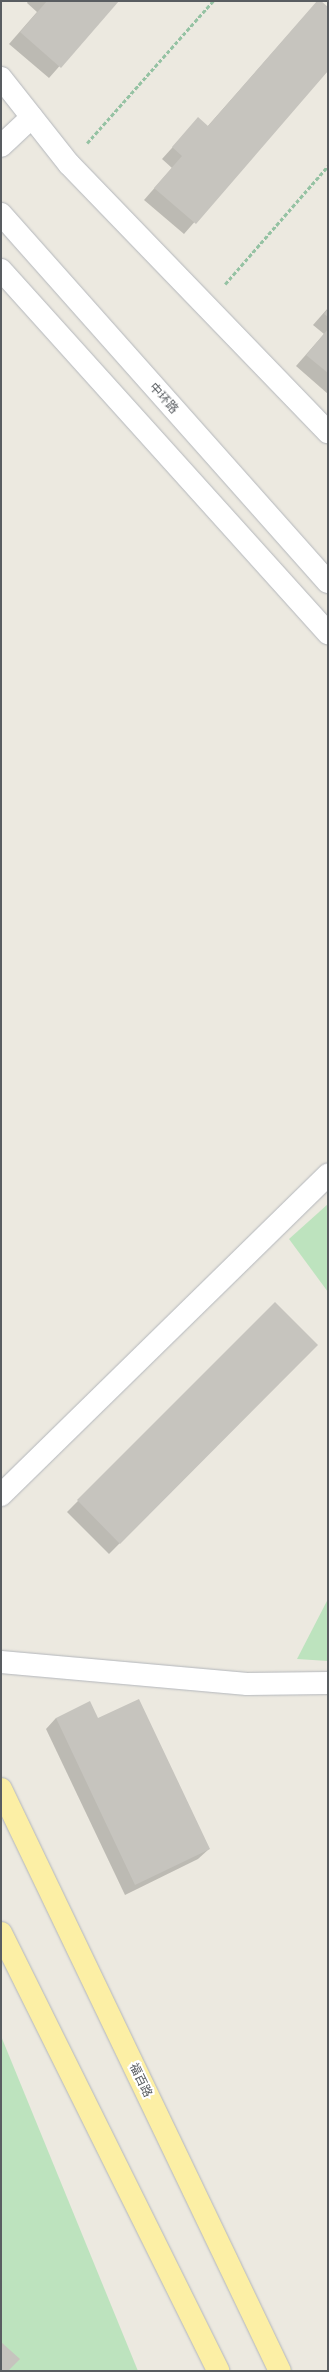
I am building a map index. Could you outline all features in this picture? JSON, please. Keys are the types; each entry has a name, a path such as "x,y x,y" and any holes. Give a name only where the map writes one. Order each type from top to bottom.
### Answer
{"main road":[{"name":"福百路","path":"1,1789 280,2371"},
{"path":"1,1933 218,2371"}],"street":[{"path":"1,78 69,164 205,307 328,432"},
{"path":"1,146 32,117"},
{"name":"中环路","path":"1,214 328,582"},
{"path":"1,270 328,633"},
{"path":"1,1495 328,1175"},
{"path":"1,1662 247,1684 328,1683"}],"path":[{"path":"69,164 213,1"},
{"path":"205,307 328,166"}],"green space":[{"path":"328,1204 328,1292 289,1239"},
{"path":"328,1599 328,1661 297,1659"},
{"path":"1,2036 138,2371 1,2371"}],"building":[{"path":"47,1 119,1 61,68 20,32"},
{"path":"317,1 321,1 328,7 328,71 196,224 154,188 182,156 172,147 198,117 208,126"},
{"path":"328,309 328,317 324,314"},
{"path":"328,329 328,373 306,355"},
{"path":"275,1302 318,1345 120,1544 77,1500"},
{"path":"139,1699 210,1849 135,1885 56,1718 90,1701 98,1718"},
{"path":"1,2342 20,2359 8,2371 1,2371"}]}
